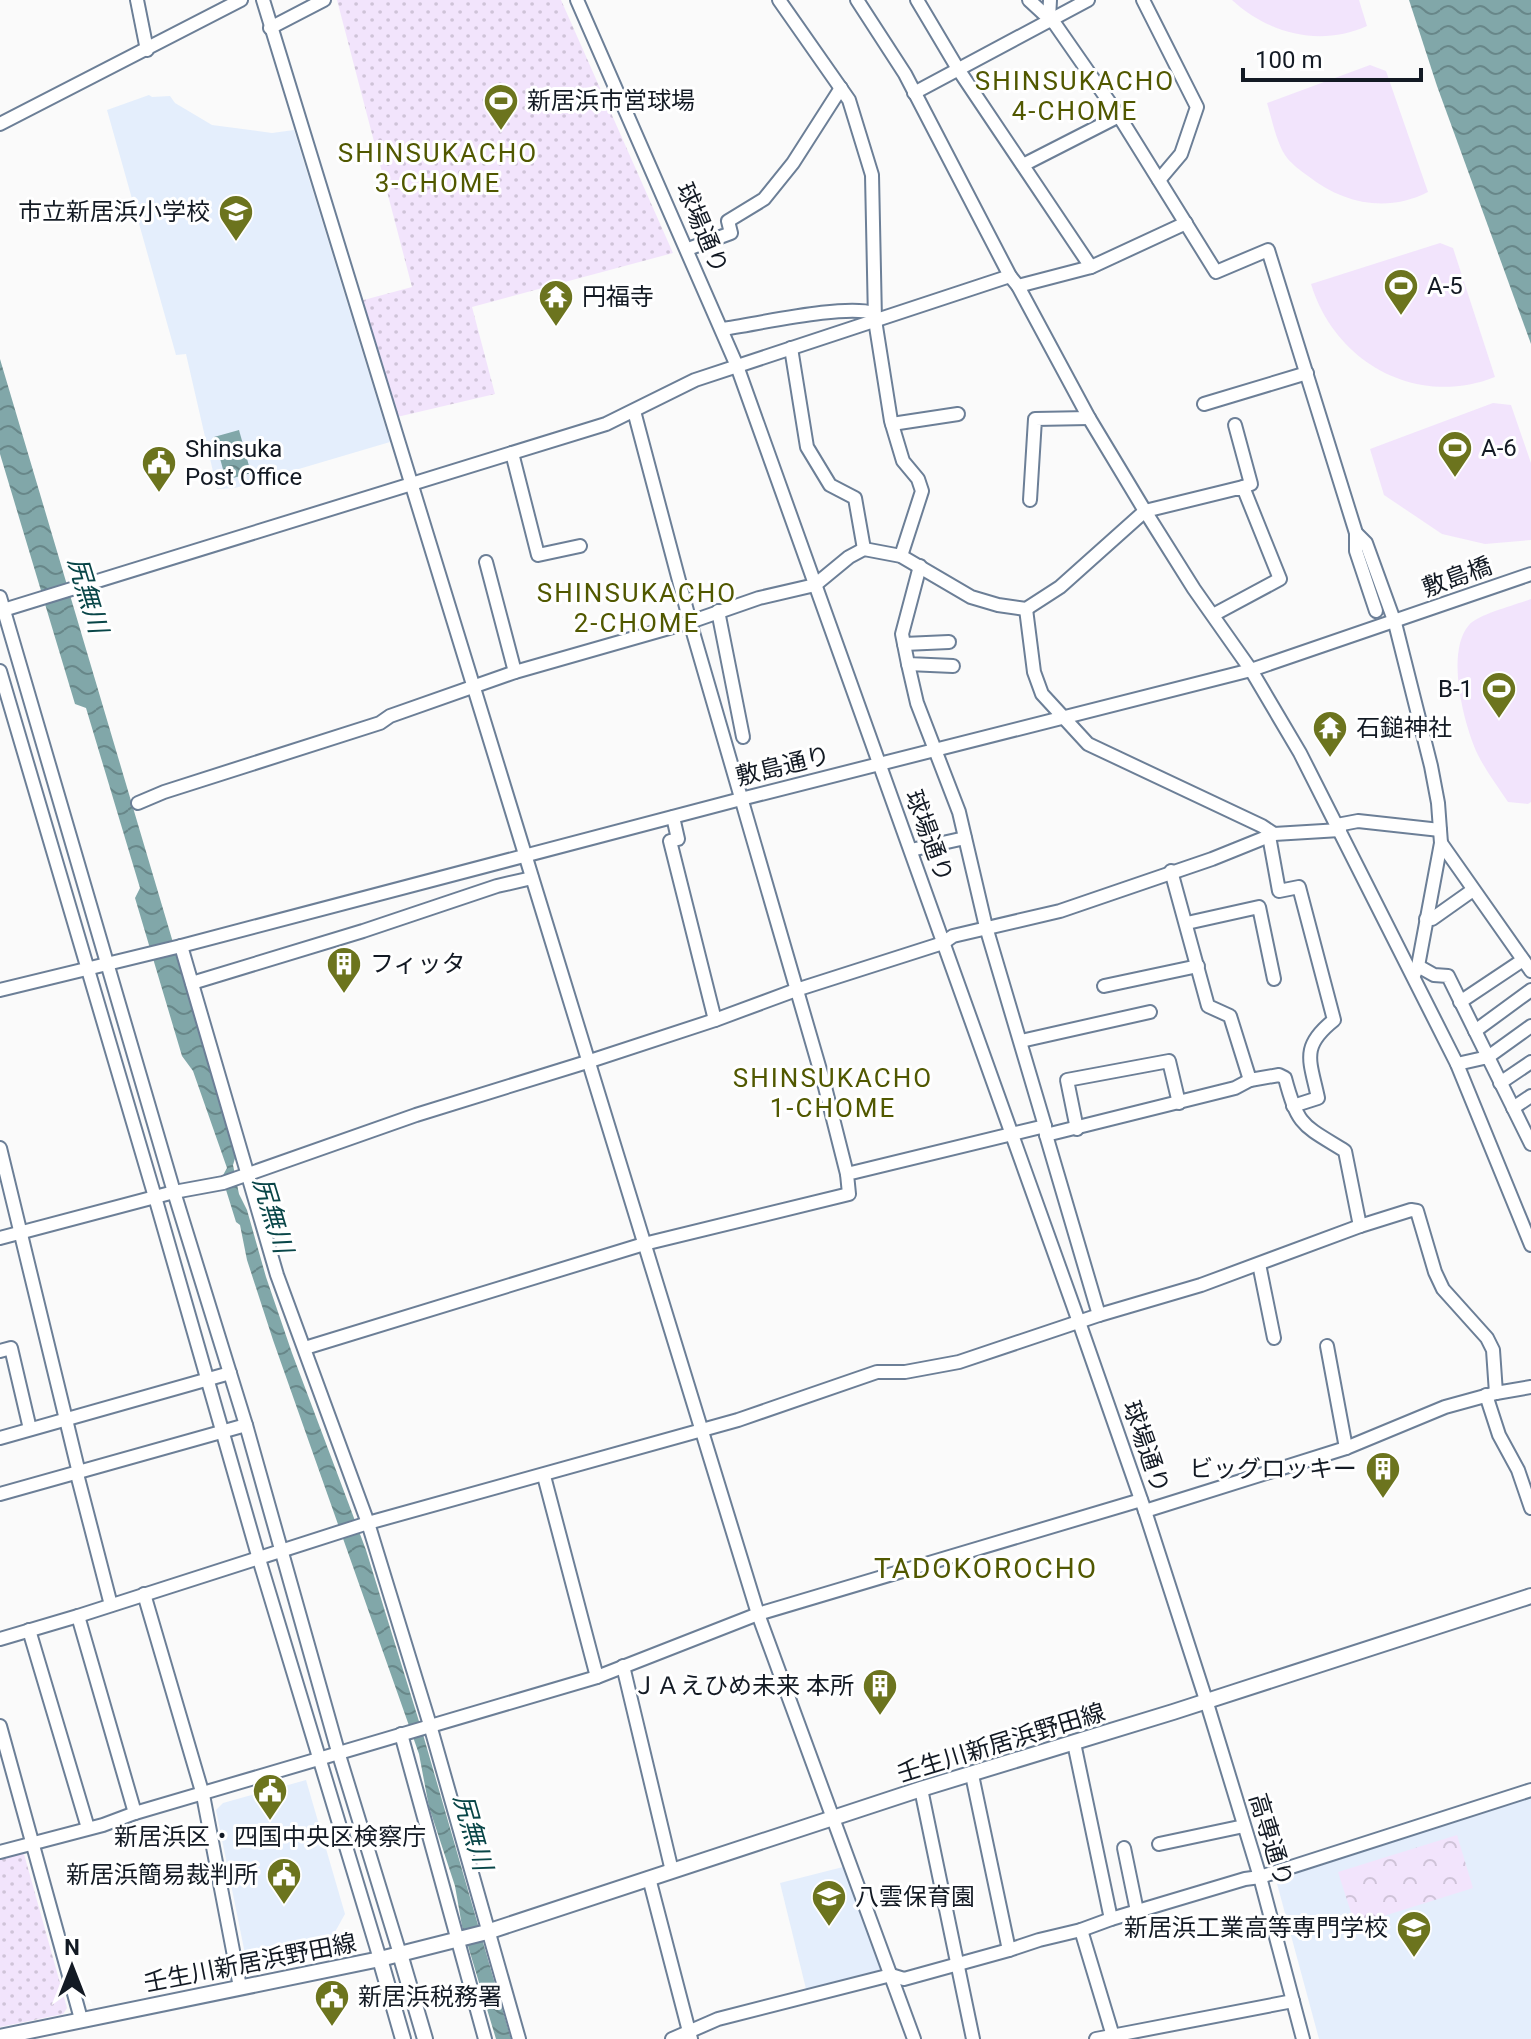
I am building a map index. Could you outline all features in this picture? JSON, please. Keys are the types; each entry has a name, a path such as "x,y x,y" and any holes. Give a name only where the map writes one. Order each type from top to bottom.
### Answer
{"main road":[{"name":"壬生川新居浜野田線","path":"0,2037 380,1959 485,1932 921,1789 1531,1596"},
{"path":"400,1954 425,2039"},
{"path":"380,1959 403,2039"}],"street":[{"path":"137,0 147,50"},
{"path":"0,124 241,0"},
{"path":"263,0 699,1430 758,1614 914,2039"},
{"path":"270,28 324,0"},
{"name":"球場通り","path":"577,0 737,366 1079,1322 1206,1700"},
{"path":"779,0 849,100 872,175 875,316 892,424 903,461 918,479 922,491 901,556"},
{"path":"857,0 905,74 1089,418 1145,511 1251,670 1300,753 1416,970 1531,1245"},
{"path":"917,0 958,69 1091,267"},
{"path":"1029,0 1049,19 1119,116 1216,272 1268,250 1356,533 1356,551 1376,611"},
{"path":"1049,19 1050,0"},
{"path":"914,93 1088,0"},
{"path":"1143,0 1197,107 1181,154 1159,180"},
{"path":"688,249 731,233 728,221 764,199 793,163 841,88"},
{"path":"1023,165 1119,116"},
{"path":"400,1954 339,1755 246,1425 174,1192 34,708 1,606 40,600 74,590 606,424 695,380 875,316 1014,281 1091,267 1186,223"},
{"path":"722,329 863,309 875,316"},
{"path":"791,348 807,447 830,485 855,498 864,549"},
{"path":"1204,404 1307,373"},
{"path":"305,1348 644,1244 849,1194 847,1174 825,1087 690,622 634,411"},
{"path":"892,424 958,414"},
{"path":"1030,500 1035,419 1089,418"},
{"path":"138,803 380,723 390,716 474,685 815,585 849,557 864,549 901,556 971,597 1026,609 1060,587 1145,511 1251,484 1235,425"},
{"path":"512,453 538,555 580,546"},
{"path":"1213,615 1280,579 1243,487"},
{"path":"1356,533 1366,543 1397,622 1431,766 1440,836 1416,970"},
{"path":"486,562 515,672"},
{"path":"920,566 902,634 917,703 965,838 986,927 1099,1315"},
{"name":"敷島橋","path":"1397,622 1531,574"},
{"path":"1026,609 1034,672 1049,704 1088,744 1262,826 1271,835 1279,891 1299,887 1334,1020 1316,1034 1310,1052 1318,1098 1293,1106"},
{"path":"718,611 743,737"},
{"name":"敷島通り","path":"107,964 1251,670 1397,622"},
{"path":"904,644 949,642"},
{"path":"908,664 953,666"},
{"path":"0,671 259,1559 380,1959"},
{"path":"12,713 34,708"},
{"path":"673,817 678,839 670,841 715,1020"},
{"path":"0,1238 174,1192 223,1183 416,1115 587,1062 943,943 953,936 1060,911 1212,859 1271,835 1338,827 1358,821 1440,836 1473,890 1531,971"},
{"path":"911,850 965,838"},
{"path":"1171,871 1208,1006 1230,1016 1250,1080"},
{"path":"192,983 497,886 532,878"},
{"path":"1426,919 1432,919 1473,890"},
{"path":"1187,923 1259,907 1274,979"},
{"path":"179,946 192,983 244,1176 366,1524 519,2039"},
{"path":"1460,1002 1523,960"},
{"path":"0,990 107,964"},
{"path":"1104,986 1198,966"},
{"path":"1416,970 1448,976 1531,1144"},
{"path":"1475,1031 1531,990"},
{"path":"1021,1041 1150,1012"},
{"path":"1457,1064 1488,1057 1531,1026"},
{"path":"1077,1129 1067,1080 1169,1061 1179,1103"},
{"path":"1500,1083 1531,1062"},
{"path":"847,1174 1012,1133 1077,1129 1235,1088 1250,1080 1279,1075 1285,1078 1293,1106 1303,1123 1345,1151 1360,1226"},
{"path":"1513,1108 1531,1096"},
{"path":"0,1148 111,1605"},
{"path":"0,1639 366,1524 738,1420 877,1372 905,1372 959,1362 1201,1285 1411,1210 1417,1211 1443,1289 1487,1338 1493,1350 1491,1394 1499,1435 1518,1470 1531,1508"},
{"path":"1259,1264 1274,1338"},
{"path":"1327,1346 1346,1448"},
{"path":"0,1351 11,1348 30,1429"},
{"path":"0,1438 230,1373"},
{"path":"0,1852 203,1795 597,1677 758,1614 1346,1448 1445,1407 1531,1387"},
{"path":"0,1494 246,1425"},
{"path":"544,1476 597,1677"},
{"path":"144,1594 203,1795 240,1987"},
{"path":"78,1616 135,1813"},
{"path":"29,1630 88,1828"},
{"path":"623,1666 672,1871"},
{"name":"高専通り","path":"1206,1700 1260,1877 1303,2039"},
{"path":"0,1726 81,2019"},
{"path":"402,1733 485,2039"},
{"path":"1074,1743 1111,1919"},
{"path":"972,1775 1009,1950"},
{"path":"921,1789 973,2039"},
{"path":"672,2039 690,2035 718,2019 891,1975 904,1979 1081,1930 1260,1877 1531,1790"},
{"path":"1159,1844 1244,1826"},
{"path":"1124,1848 1137,1911"},
{"path":"649,1878 690,2035"},
{"path":"1081,1930 1118,2036"},
{"path":"1096,2039 1293,2001"}],"shaded area":[{"name":"市立新居浜小学校","path":"149,95 170,96 175,103 212,125 272,133 294,130 390,442 235,488 217,489 186,354 176,355 107,110"},
{"path":"306,1780 345,1914 326,1948 247,1964 216,1810 223,1803"},
{"name":"新居浜工業高等専門学校","path":"1531,1797 1531,2039 1319,2039 1276,1880"},
{"name":"八雲保育園","path":"843,1867 884,1973 807,1993 780,1883"}],"green space":[{"name":"新居浜市営球場","path":"337,0 561,0 673,253 472,307 495,394 397,417 360,301 412,287"},
{"path":"1232,0 1359,0 1367,26 1331,36 1296,34 1262,21"},
{"path":"1370,65 1386,71 1428,192 1413,198 1382,204 1336,193 1293,164 1277,137 1267,103"},
{"name":"A-5","path":"1440,243 1453,248 1495,377 1466,385 1437,387 1409,382 1383,372 1359,356 1339,336 1323,312 1311,284"},
{"name":"A-6","path":"1493,403 1511,405 1531,463 1531,540 1485,544 1442,534 1384,495 1370,449"},
{"name":"B-1","path":"1531,599 1531,802 1528,804 1508,802 1478,755 1467,726 1459,689 1458,653 1462,637 1474,621"},
{"path":"1457,1835 1473,1888 1355,1925 1338,1872"},
{"path":"18,1851 24,1854 67,2008 63,2014 0,2027 0,1856"}],"water":[{"path":"1409,0 1531,0 1531,344 1437,86"},
{"path":"0,359 236,1155 233,1165 239,1194 247,1210 292,1353 366,1550 511,2039 496,2039 462,1926 455,1886 429,1807 419,1754 273,1340 247,1260 240,1225 236,1222 222,1177 227,1168 193,1071 182,1056 135,898 140,888 86,708 75,704 0,454"},
{"path":"239,430 251,473 226,480 214,437"}],"place":[{"name":"新居浜市営球場","path":"501,132"},
{"name":"市立新居浜小学校","path":"236,243"},
{"name":"A-5","path":"1401,317"},
{"name":"円福寺","path":"556,328"},
{"name":"A-6","path":"1455,479"},
{"name":"Shinsuka Post Office","path":"159,494"},
{"name":"B-1","path":"1499,720"},
{"name":"石鎚神社","path":"1330,759"},
{"name":"フィッタ","path":"344,995"},
{"name":"ビッグロッキー","path":"1383,1500"},
{"name":"ＪＡえひめ未来 本所","path":"880,1717"},
{"name":"新居浜区・四国中央区検察庁","path":"270,1822"},
{"name":"新居浜簡易裁判所","path":"284,1906"},
{"name":"八雲保育園","path":"829,1928"},
{"name":"新居浜工業高等専門学校","path":"1414,1959"},
{"name":"新居浜税務署","path":"332,2028"}],"district":[{"name":"SHINSUKACHO 4-CHOME","path":"1075,96"},
{"name":"SHINSUKACHO 3-CHOME","path":"438,168"},
{"name":"SHINSUKACHO 2-CHOME","path":"637,608"},
{"name":"SHINSUKACHO 1-CHOME","path":"833,1093"},
{"name":"TADOKOROCHO","path":"986,1568"}],"water label":[{"name":"尻無川","path":"88,595"},
{"name":"尻無川","path":"273,1215"},
{"name":"尻無川","path":"473,1832"}]}
